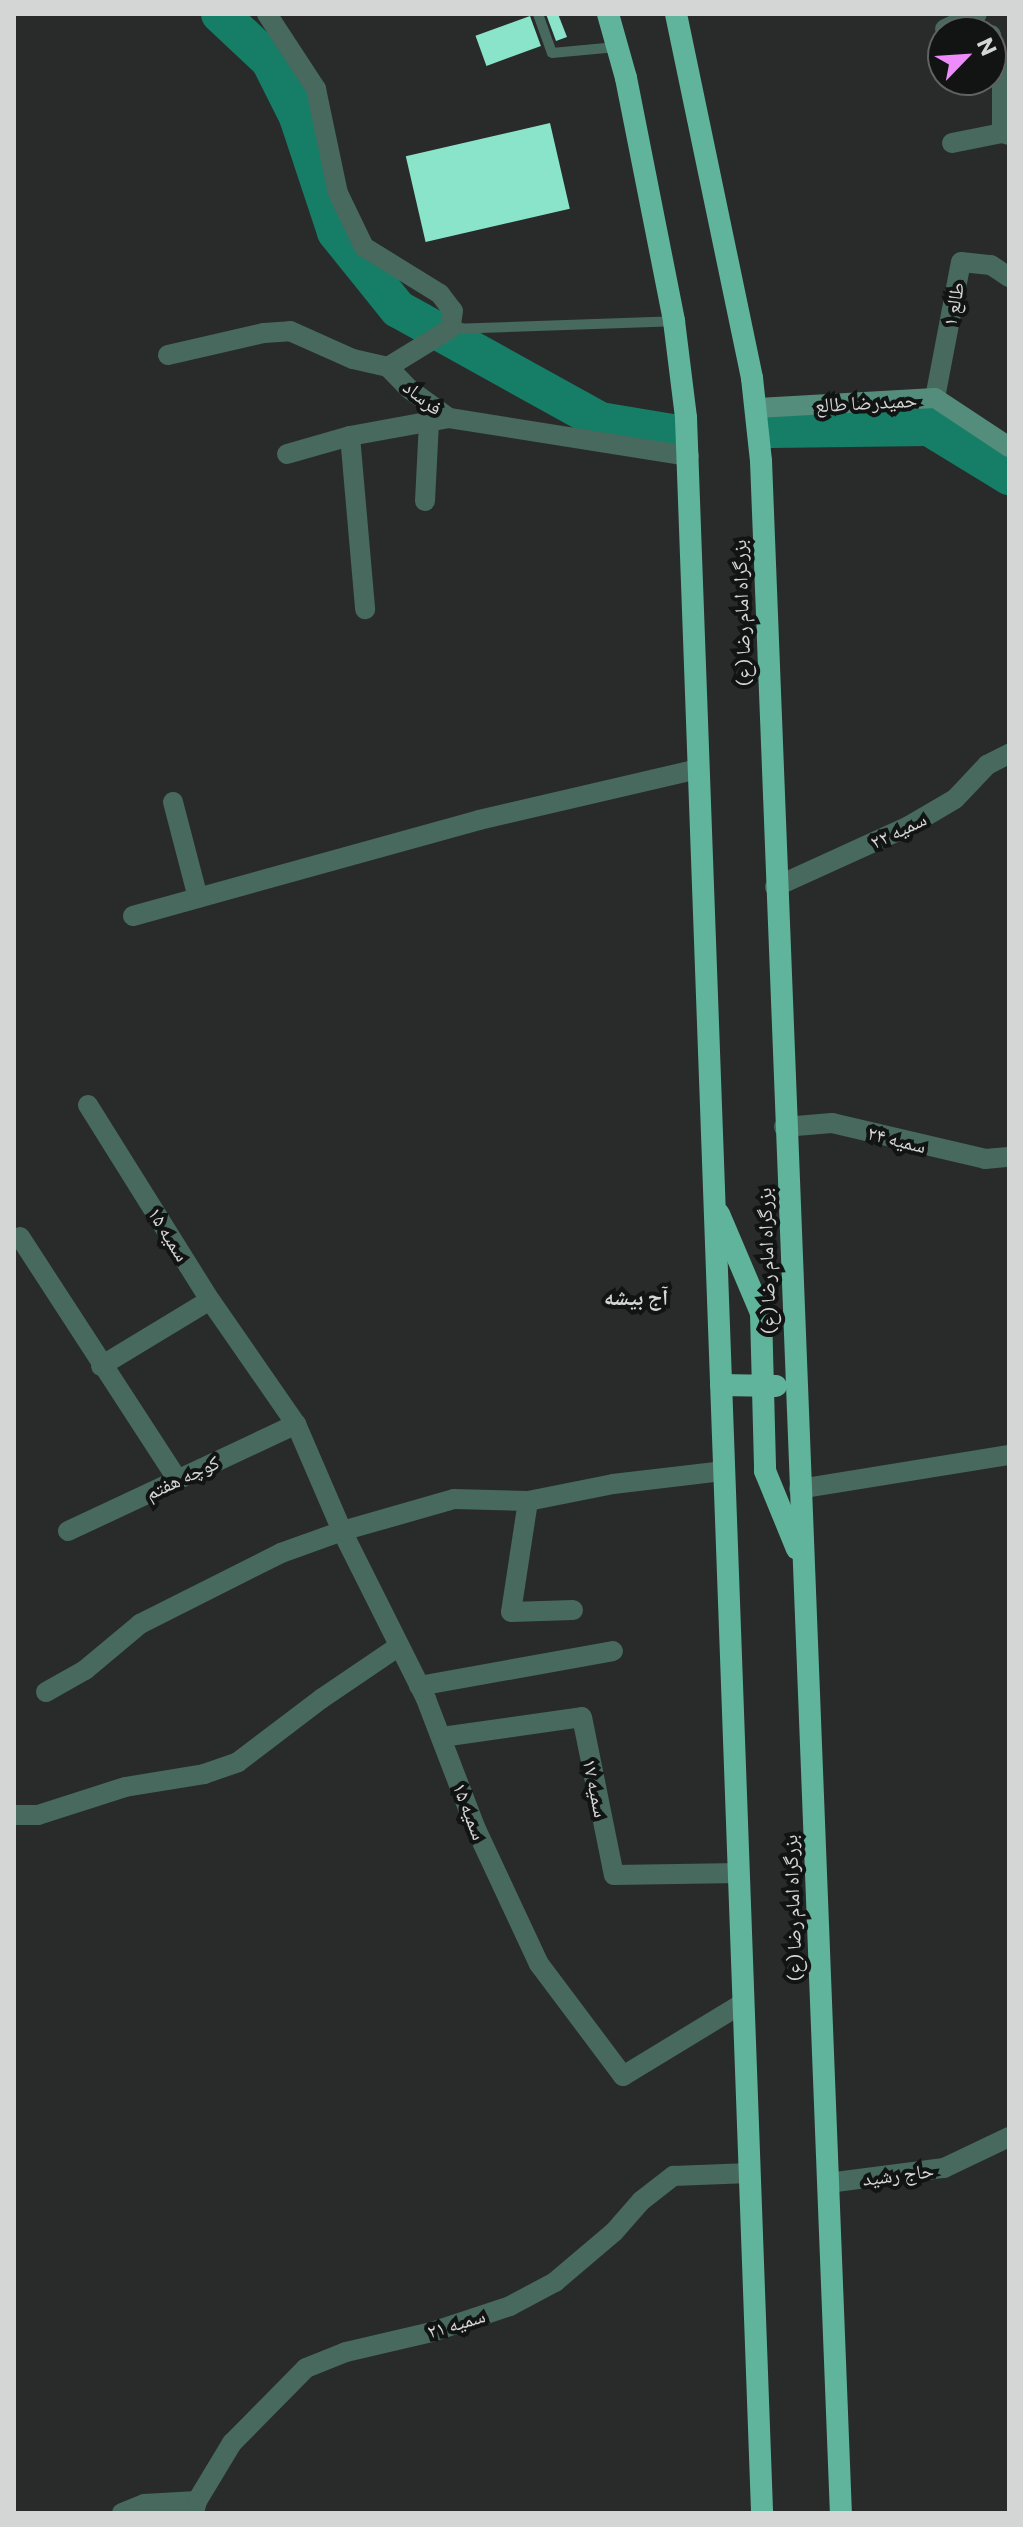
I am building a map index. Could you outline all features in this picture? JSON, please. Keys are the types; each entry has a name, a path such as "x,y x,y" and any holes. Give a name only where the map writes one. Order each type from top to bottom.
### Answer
{"highway":[{"path":"608,14 674,321 689,456 762,2513"},
{"name":"بزرگراه امام رضا (ع)","path":"676,14 756,408 841,2513"},
{"path":"714,1202 759,1307 766,1477 802,1562"},
{"path":"721,1385 795,1386"}],"main road":[{"name":"حمیدرضا طالع","path":"756,408 935,398 1006,440"}],"street":[{"path":"267,14 316,89 338,193 364,247 440,294 453,311 446,332 388,367"},
{"path":"952,143 1006,134 1003,96"},
{"name":"طالع ۱","path":"935,398 961,262 991,265 1009,277"},
{"name":"فرساد","path":"168,355 264,333 290,331 353,359 388,367 439,420 689,456"},
{"path":"287,454 350,436 439,420 425,501"},
{"path":"350,436 365,609"},
{"name":"سمیه ۲۲","path":"775,887 909,826 955,799 987,765 1009,754"},
{"path":"133,916 479,820 699,769"},
{"path":"173,802 198,898"},
{"name":"سمیه ۱۵","path":"88,1105 210,1300 296,1424 342,1531 442,1737 476,1829 539,1964 623,2076 743,2003"},
{"name":"سمیه ۲۴","path":"784,1127 832,1123 985,1159 1009,1157"},
{"path":"20,1237 177,1479"},
{"path":"101,1366 210,1300"},
{"name":"کوچه هفتم","path":"68,1531 296,1424"},
{"path":"799,1489 1009,1455"},
{"path":"46,1692 85,1670 140,1624 281,1553 342,1531 454,1499 528,1501 613,1484 724,1471"},
{"path":"528,1501 511,1612 573,1610"},
{"path":"14,1815 38,1815 125,1787 204,1774 238,1762 399,1646"},
{"path":"419,1686 613,1651"},
{"name":"سمیه ۱۷","path":"442,1737 582,1717 614,1875 739,1873"},
{"name":"حاج رشید","path":"828,2183 944,2168 1009,2137"},
{"name":"سمیه ۲۱","path":"196,2507 232,2443 306,2368 346,2352 432,2332 510,2306 555,2282 614,2232 641,2201 673,2176 750,2173"},
{"path":"122,2513 144,2504 196,2507"}],"lane":[{"path":"538,14 552,53 617,47"},
{"path":"446,332 674,321"}],"building":[{"path":"546,14 558,14 567,37 556,41"},
{"path":"530,16 541,46 486,66 475,36"},
{"path":"550,123 570,209 426,242 406,156"}],"waterway":[{"path":"220,14 270,61 298,117 336,232 398,309 600,421 678,434"},
{"path":"771,429 929,427 1009,476"}],"district":[{"name":"آج بیشه","path":"636,1297"}]}
